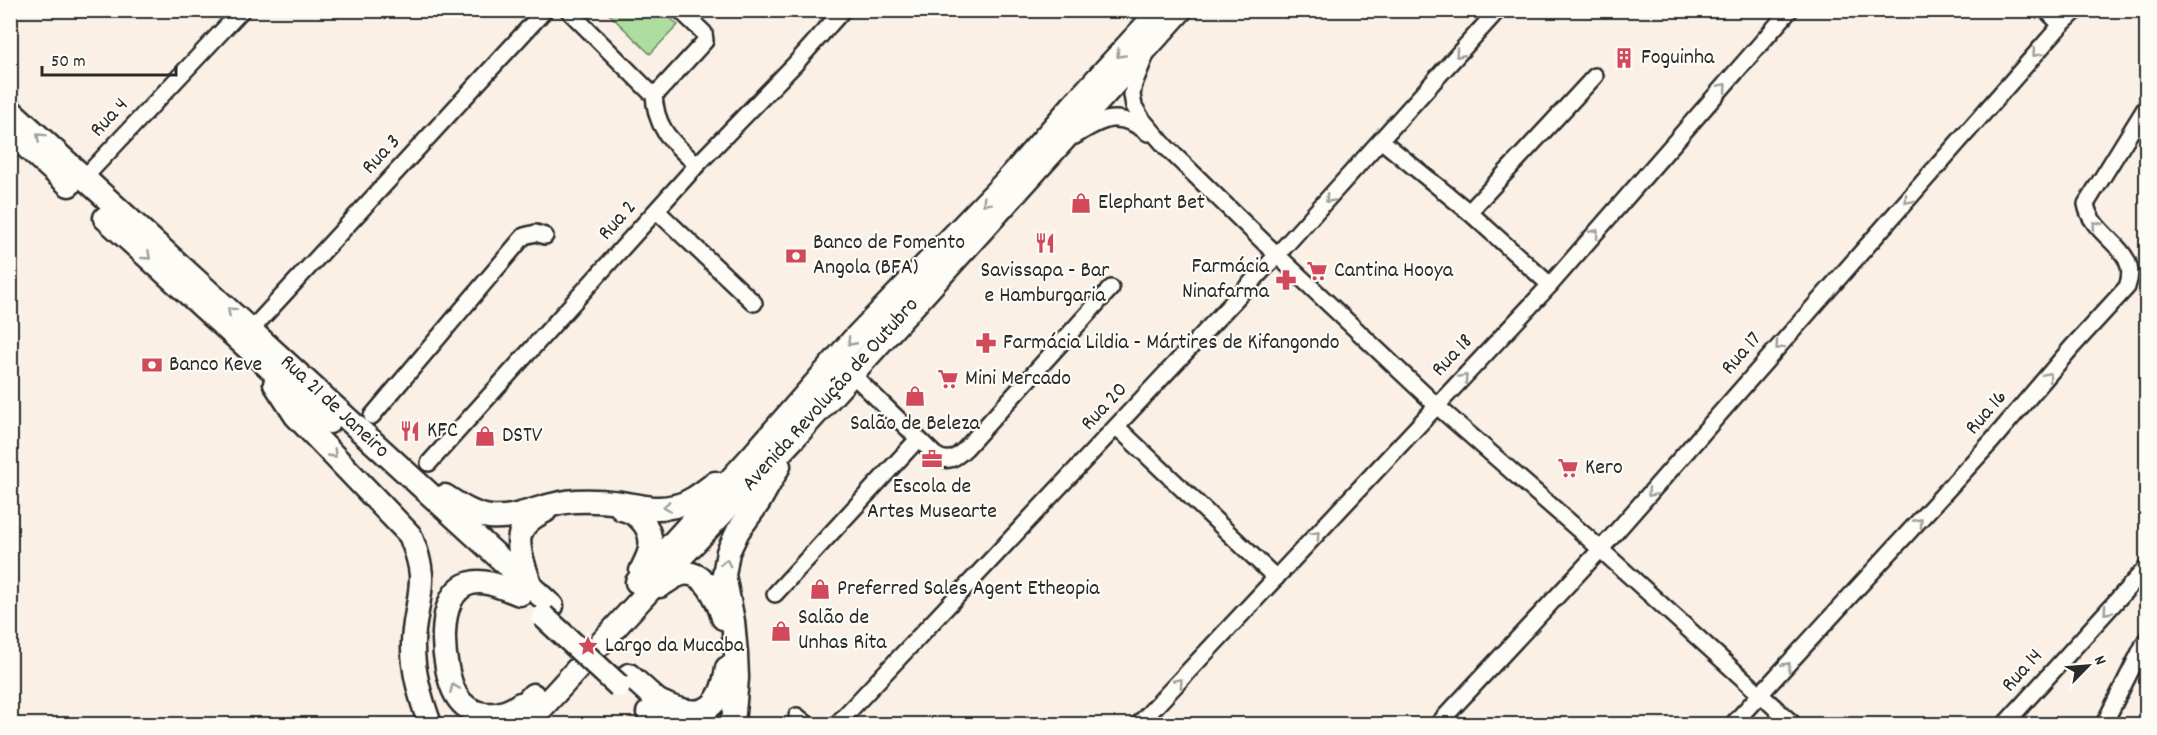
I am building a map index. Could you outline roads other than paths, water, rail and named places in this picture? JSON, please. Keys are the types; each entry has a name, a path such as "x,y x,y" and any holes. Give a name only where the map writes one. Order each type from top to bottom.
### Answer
{"main road":[{"name":"Avenida Revolução de Outubro","path":"506,724 541,698 640,589 852,341 1011,176 1160,10"},
{"name":"Avenida Revolução de Outubro","path":"640,589 795,437 1181,10"},
{"name":"Rua 21 de Janeiro","path":"10,110 308,381 421,487 525,590"},
{"name":"Rua 21 de Janeiro","path":"10,132 260,360 525,590 624,680 655,716 683,724"},
{"path":"260,360 296,416 410,535 418,555 421,576 414,622 415,676 429,724"},
{"path":"308,381 441,493 462,508 487,517 506,518 553,503 572,501 598,500 646,509 675,506 691,500 752,456"},
{"path":"733,724 737,670 733,621 724,575 728,552 738,531 759,502 795,437"},
{"path":"541,698 511,710 481,715 469,709 456,696 446,657 445,619 447,605 453,594 464,585 473,582 525,590 518,540 522,529 539,514 552,508 574,505 614,507 629,511 641,519 650,534 650,548 640,589"},
{"path":"640,589 680,575 687,574 703,580 720,609 726,646 727,664 724,684 718,698 707,709 695,713 682,712 655,716"},
{"name":"Avenida Revolução de Outubro","path":"527,724 541,698"},
{"path":"535,724 541,698"}],"street":[{"name":"Rua 3","path":"251,330 545,10"},
{"path":"568,10 649,91 654,93"},
{"path":"654,93 660,90 705,41 704,33 680,10"},
{"name":"Rua 2","path":"429,463 697,165 795,64 843,10"},
{"name":"Rua 20","path":"837,724 1118,427 1382,141 1498,10"},
{"name":"Rua 18","path":"1139,724 1550,285 1790,10"},
{"path":"2046,10 2061,25"},
{"name":"Rua 17","path":"1438,724 1601,549 2061,25 2077,10"},
{"name":"Rua 4","path":"84,178 240,11"},
{"path":"1150,44 1132,95 1134,106 1141,118 1166,147 1437,406 1601,549 1793,724"},
{"path":"1469,212 1595,76"},
{"path":"654,93 655,108 661,127 671,142 697,165"},
{"name":"Rua 16","path":"1733,724 1992,441 2072,347 2127,287 2131,276 2129,264 2124,254 2092,223 2086,204 2146,106"},
{"path":"1062,143 1096,122 1112,119 1135,123 1166,147"},
{"path":"1382,141 1469,212 1550,285"},
{"path":"657,211 754,303"},
{"path":"372,416 524,236 536,233 545,236"},
{"path":"856,378 942,460 951,460 958,456 1111,288"},
{"path":"1118,427 1275,578"},
{"path":"775,594 918,439"},
{"name":"Rua 14","path":"2005,724 2146,568"},
{"path":"2104,724 2146,640"}],"place":[{"name":"Foguinha","path":"1624,58"},
{"name":"Elephant Bet","path":"1081,203"},
{"name":"Savissapa - Bar e Hamburgaria","path":"1045,243"},
{"name":"Banco de Fomento Angola (BFA)","path":"796,256"},
{"name":"Cantina Hooya","path":"1317,271"},
{"name":"Farmácia Ninafarma","path":"1286,280"},
{"name":"Farmácia Lildia - Mártires de Kifangondo","path":"986,343"},
{"name":"Banco Keve","path":"152,365"},
{"name":"Mini Mercado","path":"948,379"},
{"name":"Salão de Beleza","path":"915,396"},
{"name":"KFC","path":"410,431"},
{"name":"DSTV","path":"485,436"},
{"name":"Escola de Artes Musearte","path":"932,459"},
{"name":"Kero","path":"1568,468"},
{"name":"Preferred Sales Agent Etheopia","path":"820,589"},
{"name":"Salão de Unhas Rita","path":"781,631"},
{"name":"Largo da Mucaba","path":"588,646"}]}
